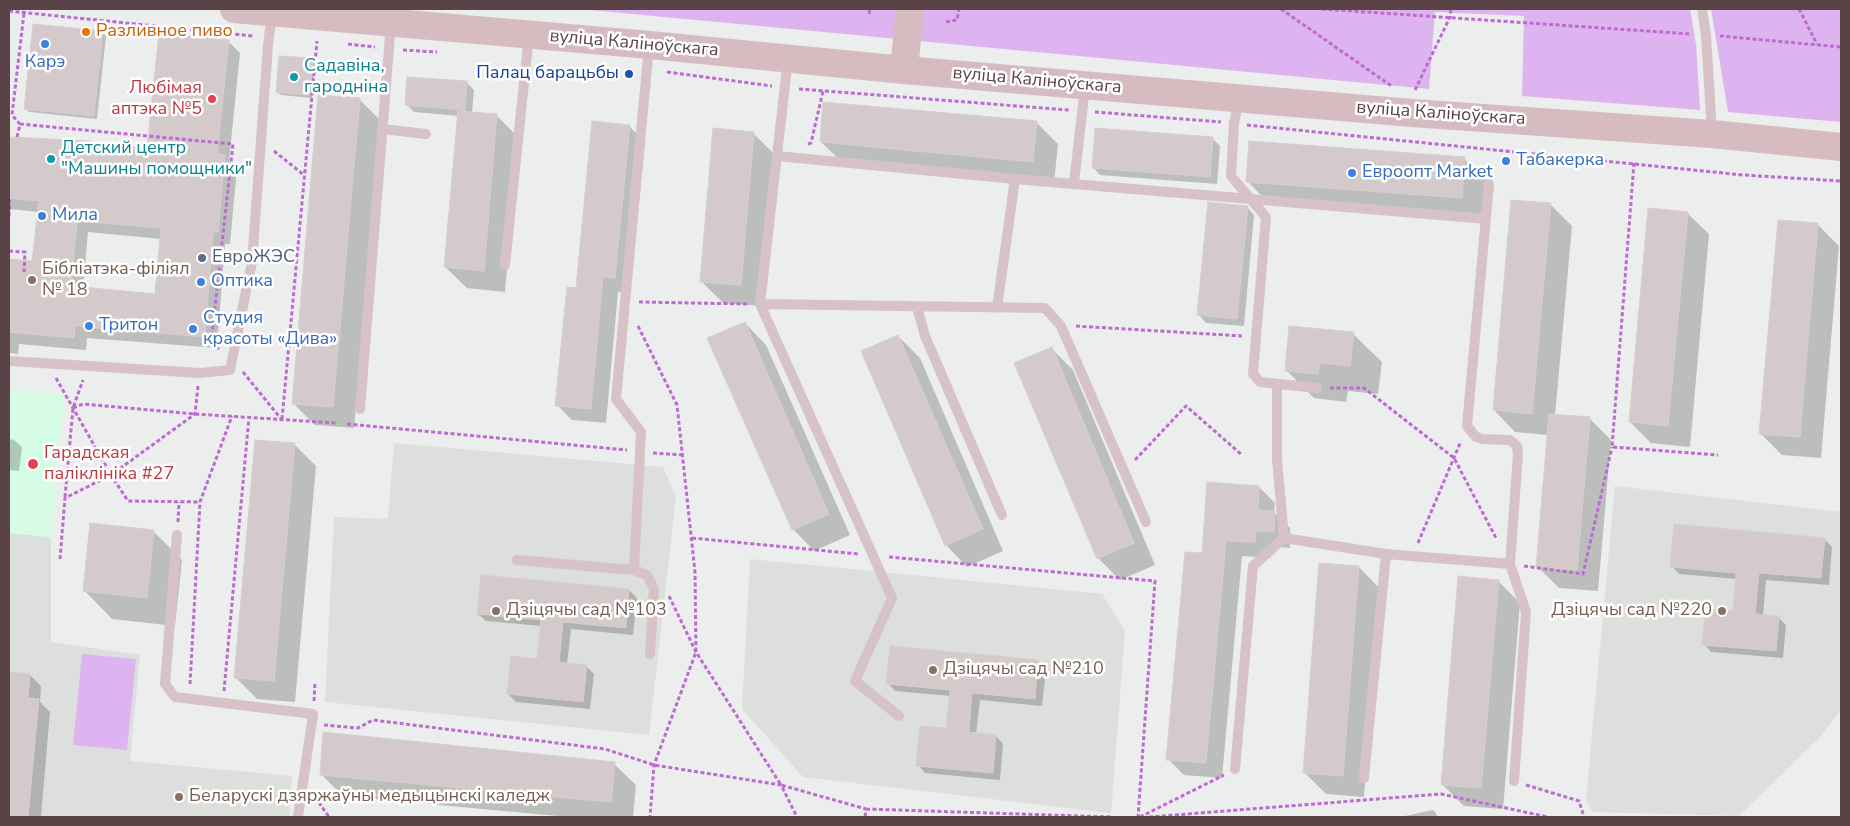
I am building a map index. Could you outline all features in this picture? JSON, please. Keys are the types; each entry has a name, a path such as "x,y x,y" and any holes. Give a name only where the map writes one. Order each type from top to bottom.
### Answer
{"main road":[{"name":"вуліца Каліноўскага","path":"234,9 650,44 904,70 1412,113 1712,134 1841,147"},
{"path":"904,70 910,9"}],"lane":[{"path":"1702,9 1706,35 1712,134"},
{"path":"9,361 200,374 230,370 231,357 252,262 272,12"},
{"path":"360,410 391,22"},
{"path":"505,265 529,34"},
{"path":"634,570 641,432 616,399 650,44"},
{"path":"788,58 760,304 892,598 855,681 900,716"},
{"path":"1074,183 1085,85"},
{"path":"1240,98 1234,124 1231,176 1266,217 1253,374 1260,382 1317,388"},
{"path":"382,129 426,134"},
{"path":"778,156 1016,179 1486,219"},
{"path":"997,308 1016,179"},
{"path":"1490,184 1467,426 1476,437 1510,440 1517,446 1510,564 1526,612 1514,781"},
{"path":"760,304 1045,308 1062,326 1146,522"},
{"path":"917,307 925,336 1002,515"},
{"path":"1277,384 1277,460 1284,538"},
{"path":"177,535 165,684 174,698 313,714 298,817"},
{"path":"1284,538 1386,554 1510,564"},
{"path":"1235,770 1253,566 1284,538"},
{"path":"1364,778 1386,554"},
{"path":"516,560 634,570 647,575 654,589 650,654"}],"path":[{"path":"869,14 870,9"},
{"path":"946,22 957,20 959,9"},
{"path":"1281,9 1396,89"},
{"path":"1322,9 1706,35 1841,47"},
{"path":"1415,90 1450,17 1451,9"},
{"path":"1799,9 1817,45"},
{"path":"24,12 12,115 20,124 233,144 211,343"},
{"path":"282,420 317,41"},
{"path":"778,156 811,143 823,91"},
{"path":"17,137 20,124"},
{"path":"262,141 305,175"},
{"path":"1317,388 1364,388 1454,458 1510,564 1583,574 1612,447 1634,163"},
{"path":"9,216 10,198"},
{"path":"9,251 26,252 24,272"},
{"path":"650,817 654,765 696,652 695,572 677,405 625,302 760,304"},
{"path":"1062,326 1255,336"},
{"path":"231,357 282,420"},
{"path":"48,364 111,476 128,501 200,502"},
{"path":"60,559 73,408 88,367"},
{"path":"65,498 111,476 195,414 198,394"},
{"path":"73,408 82,404 195,414 336,423"},
{"path":"1124,471 1186,406 1242,455"},
{"path":"189,699 200,502 232,416"},
{"path":"222,703 249,417"},
{"path":"347,424 683,456"},
{"path":"1412,556 1467,426"},
{"path":"1612,447 1718,455"},
{"path":"177,535 179,502"},
{"path":"692,538 1155,581 1139,817 1235,770"},
{"path":"666,589 696,652 781,784 797,817"},
{"path":"312,723 358,728 373,720 605,749 654,765 781,784 866,809 1112,817"},
{"path":"1514,781 1579,801 1584,817"},
{"path":"1149,817 1441,794 1548,817"},
{"path":"865,817 866,809"}],"shaded area":[{"path":"579,9 1690,9 1696,44 1700,110 1522,96 1524,16 1435,12 1429,89"},
{"path":"1711,9 1841,9 1841,122 1728,112"},
{"name":"Гарадская паліклініка #27","path":"9,389 64,395 51,537 9,533"},
{"name":"Дзіцячы сад №103","path":"394,443 663,467 676,497 649,735 325,702 334,517 388,519"},
{"name":"Дзіцячы сад №220","path":"1615,486 1841,512 1841,710 1821,736 1739,816 1592,812 1586,799"},
{"path":"9,533 51,537 51,642 140,655 130,761 292,776 289,817 9,817"},
{"name":"Дзіцячы сад №210","path":"750,559 1102,594 1125,631 1111,813 803,777 742,709"},
{"path":"82,654 136,659 127,750 73,745"}],"building":[{"path":"33,24 103,31 94,116 24,109"},
{"path":"159,33 229,40 217,154 225,155 218,232 213,232 205,337 75,326 74,338 9,332 9,259 32,261 39,201 9,198 9,137 91,141 91,143 147,148","holes":["77,221 161,228 155,294 71,286"]},
{"name":"Садавіна, гародніна","path":"279,56 313,58 309,95 276,92"},
{"path":"407,77 467,81 465,110 405,105"},
{"path":"318,95 360,98 333,407 292,404"},
{"path":"823,102 1037,121 1033,162 820,142"},
{"path":"458,111 497,114 484,271 444,267"},
{"path":"592,121 630,125 615,278 603,277 591,409 555,406 567,287 576,288"},
{"path":"713,128 754,132 741,285 700,282"},
{"path":"1095,128 1213,137 1210,177 1092,168"},
{"path":"1249,141 1465,157 1462,198 1246,182"},
{"path":"1511,200 1551,203 1532,414 1493,410"},
{"path":"1208,202 1248,206 1237,319 1197,315"},
{"path":"1648,208 1688,212 1668,426 1629,422"},
{"path":"1778,220 1818,223 1800,437 1759,434"},
{"path":"745,322 829,514 792,530 707,338"},
{"path":"1289,326 1354,332 1350,366 1320,363 1318,374 1285,371"},
{"path":"898,335 983,529 945,546 861,351"},
{"path":"1052,347 1134,543 1097,559 1014,363"},
{"path":"1549,414 1590,417 1577,570 1536,567"},
{"path":"255,440 295,443 274,681 234,678"},
{"path":"1207,482 1259,486 1258,510 1275,511 1274,532 1256,531 1255,542 1226,541 1206,763 1166,760 1185,552 1202,553"},
{"path":"90,523 154,530 147,598 83,591"},
{"path":"1674,524 1825,538 1821,578 1759,573 1755,614 1779,616 1776,651 1702,645 1706,609 1733,611 1736,573 1670,567"},
{"path":"1319,563 1359,566 1343,776 1303,773"},
{"path":"481,575 629,589 626,628 563,622 559,662 587,665 583,702 507,694 511,656 537,659 541,620 477,614"},
{"path":"1458,576 1499,580 1481,788 1441,785"},
{"path":"890,646 1038,660 1035,699 972,693 969,732 996,735 993,773 916,766 920,726 946,728 950,690 886,684"},
{"path":"9,672 30,674 28,698 39,699 28,817 9,817"},
{"path":"323,732 615,762 611,802 320,775"}],"place":[{"name":"Разливное пиво","path":"86,32"},
{"name":"Карэ","path":"45,44"},
{"name":"Палац барацьбы","path":"629,74"},
{"name":"Садавіна, гародніна","path":"294,77"},
{"name":"Любімая аптэка №5","path":"212,99"},
{"name":"Детский центр \"Машины помощники\"","path":"51,159"},
{"name":"Табакерка","path":"1506,161"},
{"name":"Евроопт Market","path":"1352,173"},
{"name":"Мила","path":"42,216"},
{"name":"ЕвроЖЭС","path":"202,258"},
{"name":"Бібліатэка-філіял № 18","path":"32,280"},
{"name":"Оптика","path":"201,282"},
{"name":"Тритон","path":"89,326"},
{"name":"Студия красоты «Дива»","path":"193,329"},
{"name":"Гарадская паліклініка #27","path":"33,464"},
{"name":"Дзіцячы сад №103","path":"496,611"},
{"name":"Дзіцячы сад №220","path":"1722,611"},
{"name":"Дзіцячы сад №210","path":"933,670"},
{"name":"Беларускі дзяржаўны медыцынскі каледж","path":"179,797"}]}
